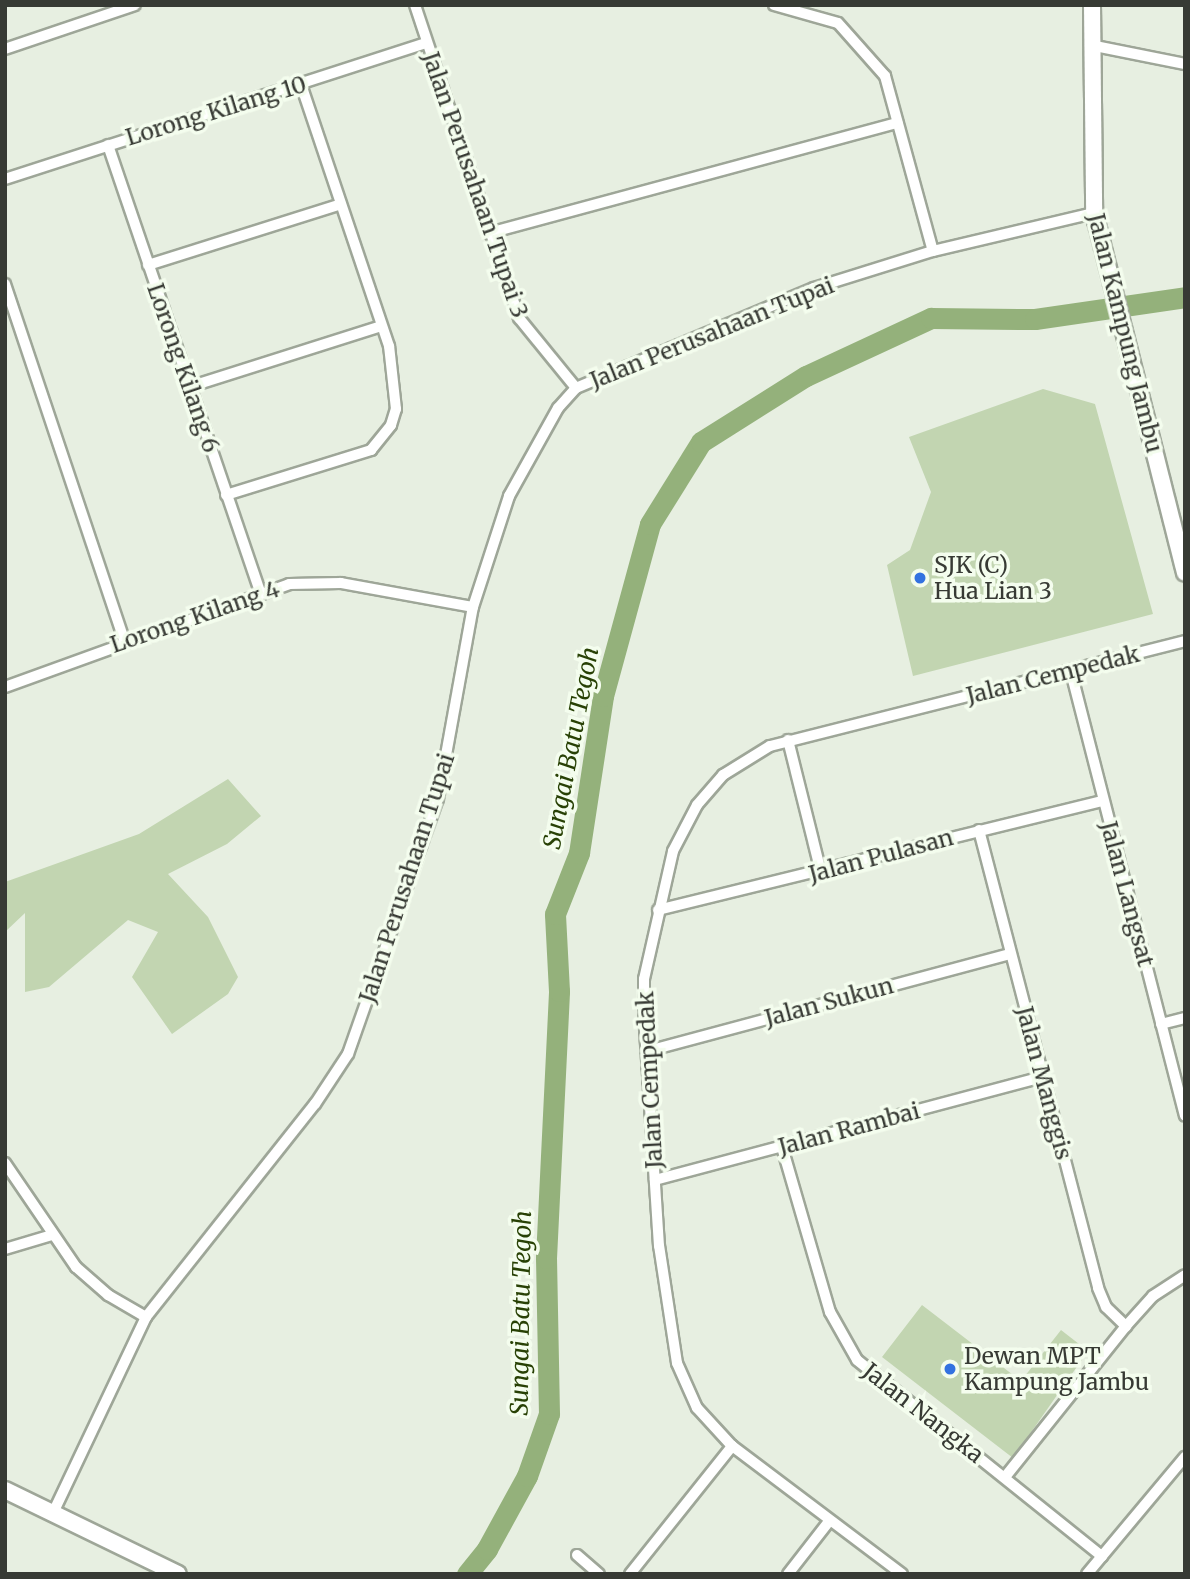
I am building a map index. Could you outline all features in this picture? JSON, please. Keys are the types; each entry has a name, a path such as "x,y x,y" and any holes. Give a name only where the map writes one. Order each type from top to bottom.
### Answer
{"main road":[{"name":"Jalan Kampung Jambu","path":"1092,5 1090,45 1094,213 1129,363 1178,527 1185,573"},
{"path":"5,1490 167,1571"}],"street":[{"path":"5,49 135,5"},
{"name":"Jalan Perusahaan Tupai 3","path":"415,5 489,233 528,335 576,388"},
{"path":"774,5 844,28 886,76 933,251"},
{"name":"Lorong Kilang 10","path":"5,179 427,43"},
{"path":"1090,45 1185,64"},
{"path":"226,495 370,450 382,439 391,425 398,390 381,326 302,84"},
{"path":"489,233 897,123"},
{"name":"Lorong Kilang 6","path":"108,145 260,591"},
{"path":"148,265 341,204"},
{"name":"Jalan Perusahaan Tupai","path":"52,1515 146,1317 315,1104 348,1054 438,799 473,607 509,496 543,429 576,388 814,288 933,251 1094,213"},
{"path":"5,284 125,643"},
{"path":"189,387 381,326"},
{"name":"Lorong Kilang 4","path":"5,687 260,591 315,581 341,583 473,607"},
{"name":"Jalan Cempedak","path":"902,1574 733,1446 697,1408 677,1363 666,1317 644,979 673,851 697,805 749,755 788,740 1071,672 1185,641"},
{"name":"Jalan Langsat","path":"1071,672 1185,1116"},
{"path":"788,740 821,872"},
{"name":"Jalan Pulasan","path":"659,910 1103,801"},
{"name":"Jalan Manggis","path":"979,831 1098,1288 1106,1307 1126,1326"},
{"name":"Jalan Sukun","path":"648,1051 1010,954"},
{"path":"1161,1024 1185,1018"},
{"name":"Jalan Rambai","path":"655,1180 1043,1077"},
{"name":"Jalan Nangka","path":"782,1147 830,1312 856,1360 1102,1556"},
{"path":"5,1163 52,1235 89,1280 146,1317"},
{"path":"5,1250 52,1235"},
{"path":"1005,1477 1126,1326 1153,1296 1185,1275"},
{"path":"630,1574 733,1446"},
{"path":"1087,1574 1185,1457"},
{"path":"788,1574 830,1520"},
{"path":"577,1555 598,1574"}],"green space":[{"path":"1043,389 1095,404 1153,614 913,676 887,565 910,550 931,492 909,437"},
{"path":"228,779 261,816 227,844 168,874 208,917 238,977 228,994 172,1034 132,977 158,932 128,920 49,987 25,992 25,913 5,932 5,882 139,834"},
{"path":"922,1305 1021,1381 1061,1330 1088,1351 1013,1458 882,1357"}],"waterway":[{"name":"Sungai Batu Tegoh","path":"467,1574 487,1549 527,1476 549,1414 546,1258 559,991 555,914 579,853 603,696 650,524 701,442 806,376 931,318 1035,319 1185,297"}],"place":[{"name":"SJK (C) Hua Lian 3","path":"920,578"},
{"name":"Dewan MPT Kampung Jambu","path":"950,1369"}]}
